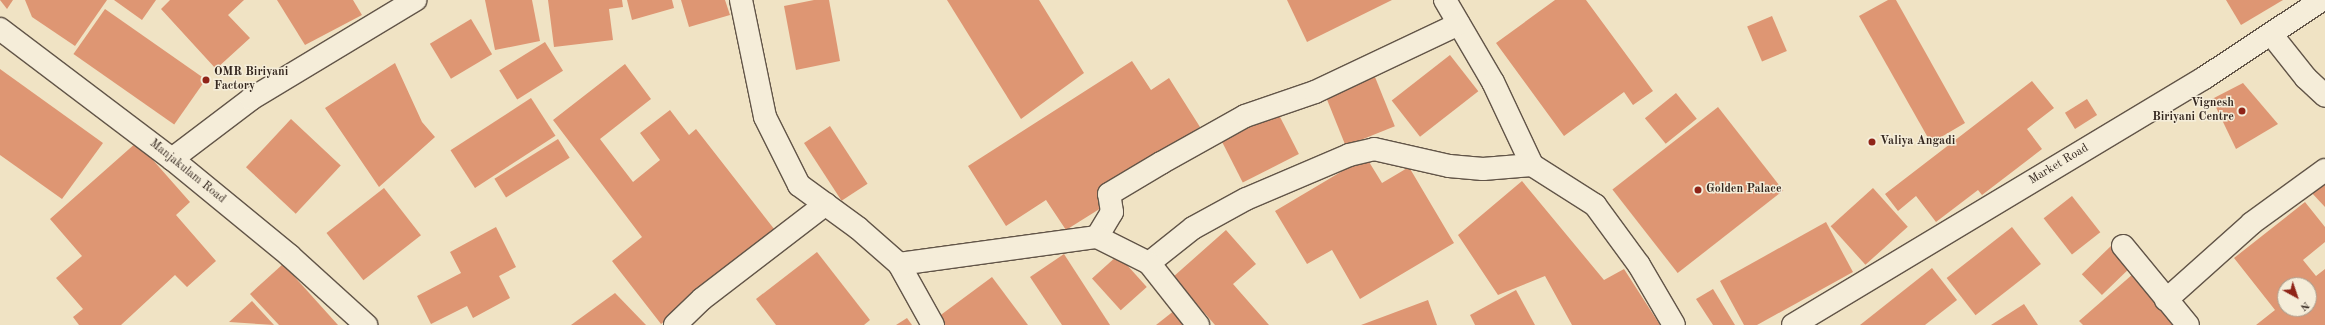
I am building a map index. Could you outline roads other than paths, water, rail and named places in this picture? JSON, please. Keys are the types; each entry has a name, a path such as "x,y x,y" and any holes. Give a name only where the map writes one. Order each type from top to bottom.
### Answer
{"street":[{"path":"172,159 251,99 415,0"},
{"path":"741,0 765,117 799,185 826,204 898,264 933,325"},
{"path":"1445,0 1493,82 1532,165 1595,205 1639,265 1674,325"},
{"name":"Market Road","path":"1793,325 2270,34 2322,0"},
{"path":"1097,237 1112,212 1109,194 1161,163 1245,116 1315,92 1460,24"},
{"name":"Manjakulam Road","path":"0,28 172,159 290,256 366,325"},
{"path":"2270,34 2306,78 2325,96"},
{"path":"1148,263 1193,228 1246,199 1349,155 1374,149 1449,166 1484,169 1532,165"},
{"path":"2166,300 2252,223 2325,170"},
{"path":"675,325 702,299 826,204"},
{"path":"898,264 1097,237 1148,263 1198,325"},
{"path":"2123,246 2188,325"}],"place":[{"name":"OMR Biriyani Factory","path":"206,80"},
{"name":"Vignesh Biriyani Centre","path":"2242,111"},
{"name":"Valiya Angadi","path":"1872,142"},
{"name":"Golden Palace","path":"1698,190"}]}
